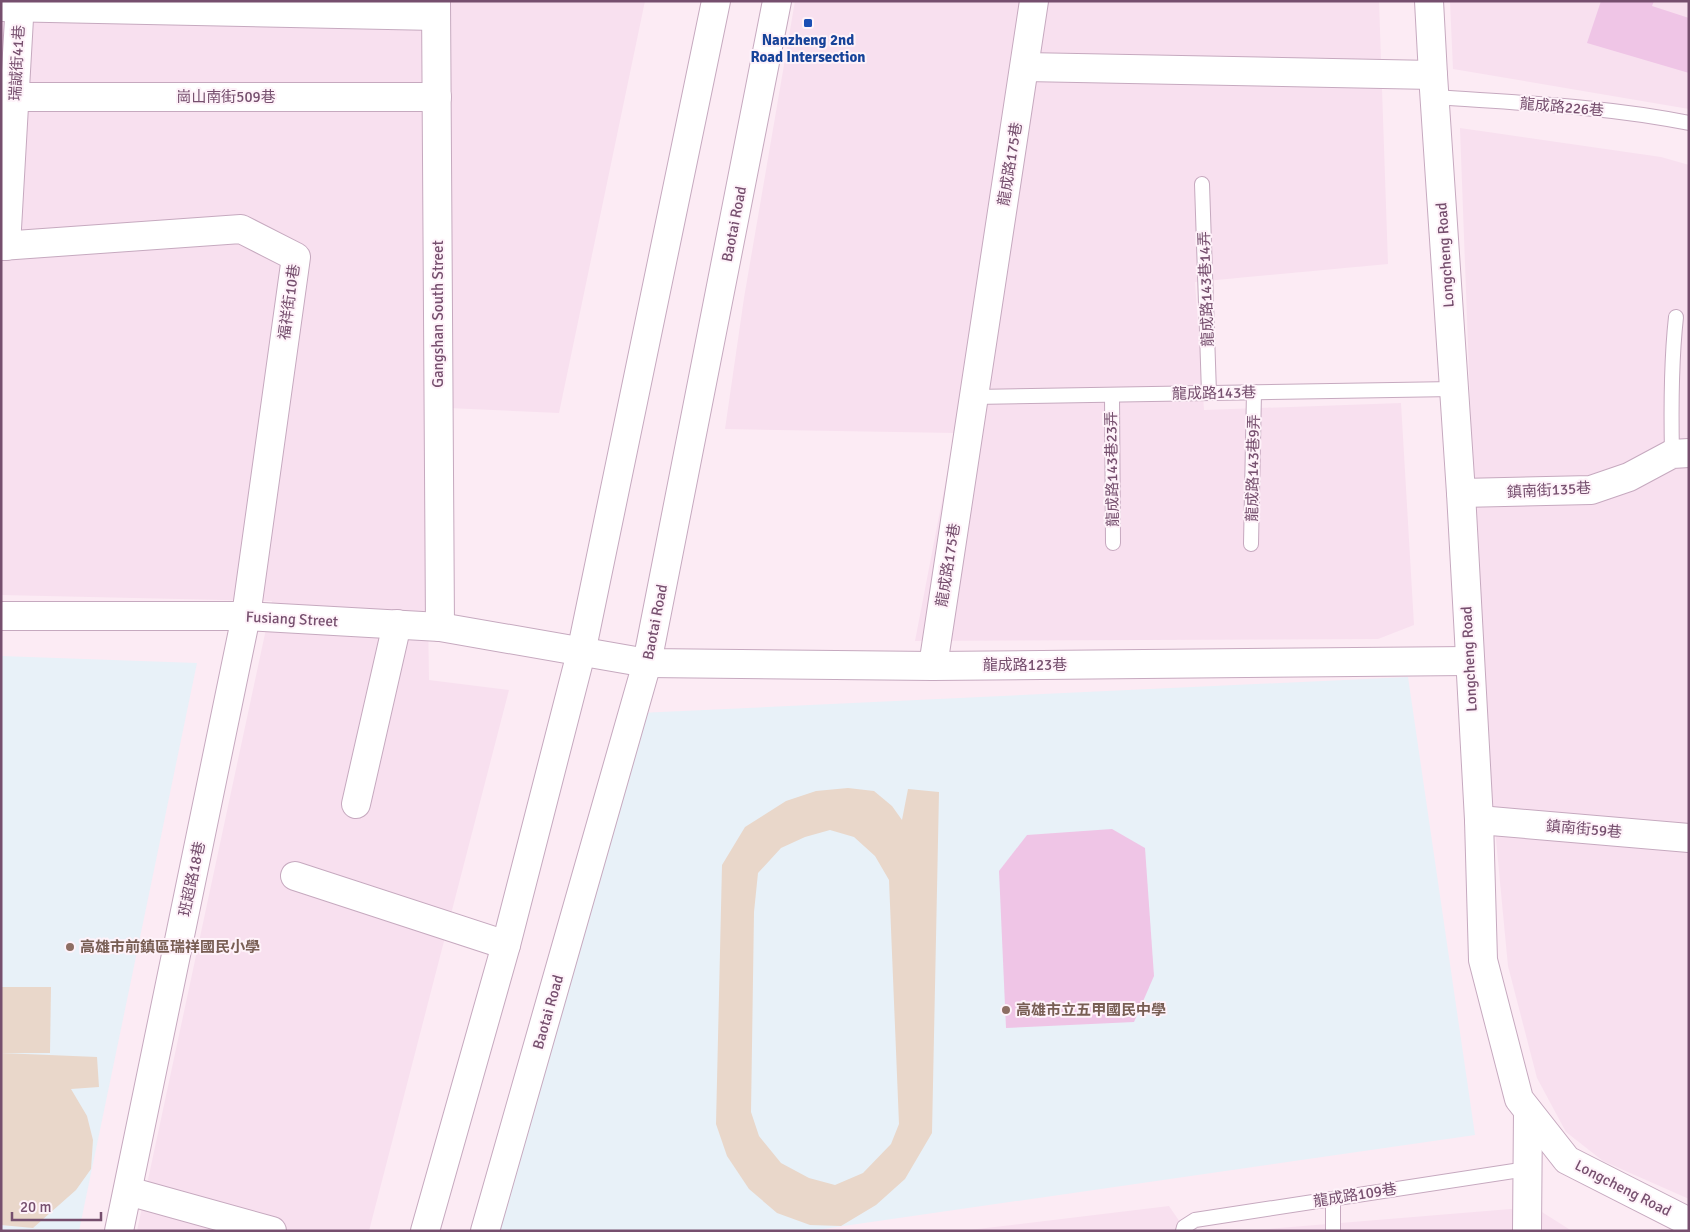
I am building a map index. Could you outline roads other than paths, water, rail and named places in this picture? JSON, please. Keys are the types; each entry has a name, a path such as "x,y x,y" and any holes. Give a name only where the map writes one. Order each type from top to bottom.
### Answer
{"street":[{"path":"425,1231 506,945 581,652 716,1"},
{"name":"Baotai Road","path":"485,1231 646,663 777,1"},
{"name":"龍成路175巷","path":"933,666 1034,1"},
{"name":"Longcheng Road","path":"1429,1 1433,86 1461,493 1484,960 1519,1099 1528,1111 1567,1160 1689,1222"},
{"path":"13,5 436,8"},
{"name":"瑞誠街41巷","path":"4,246 15,97 13,5"},
{"name":"Gangshan South Street","path":"436,8 440,627"},
{"path":"1024,67 1433,86"},
{"name":"崗山南街509巷","path":"15,97 437,97"},
{"name":"福祥街10巷","path":"4,246 241,229 296,257 246,616"},
{"name":"鎮南街135巷","path":"1461,493 1591,490 1629,478 1680,454"},
{"name":"Fusiang Street","path":"1,616 246,616 397,624 440,627 581,652"},
{"name":"班超路18巷","path":"119,1231 246,616"},
{"path":"356,804 397,624"},
{"name":"龍成路123巷","path":"581,652 646,663 933,666 1469,661"},
{"name":"鎮南街59巷","path":"1478,820 1689,838"},
{"path":"295,876 506,945"},
{"path":"1527,1231 1528,1111"},
{"path":"128,1191 272,1231"}],"lane":[{"name":"龍成路226巷","path":"1433,86 1564,106 1656,116 1689,123"},
{"name":"龍成路143巷14弄","path":"1202,184 1209,393"},
{"path":"1676,317 1671,397 1680,454"},
{"name":"龍成路143巷","path":"974,397 1454,389"},
{"name":"龍成路143巷9弄","path":"1252,544 1254,392"},
{"name":"龍成路143巷23弄","path":"1112,395 1113,543"},
{"name":"龍成路109巷","path":"1184,1229 1195,1220 1527,1168"},
{"path":"1333,1199 1333,1231"}],"place":[{"name":"Nanzheng 2nd Road Intersection","path":"808,23"},
{"name":"高雄市前鎮區瑞祥國民小學","path":"70,947"},
{"name":"高雄市立五甲國民中學","path":"1006,1010"}]}
